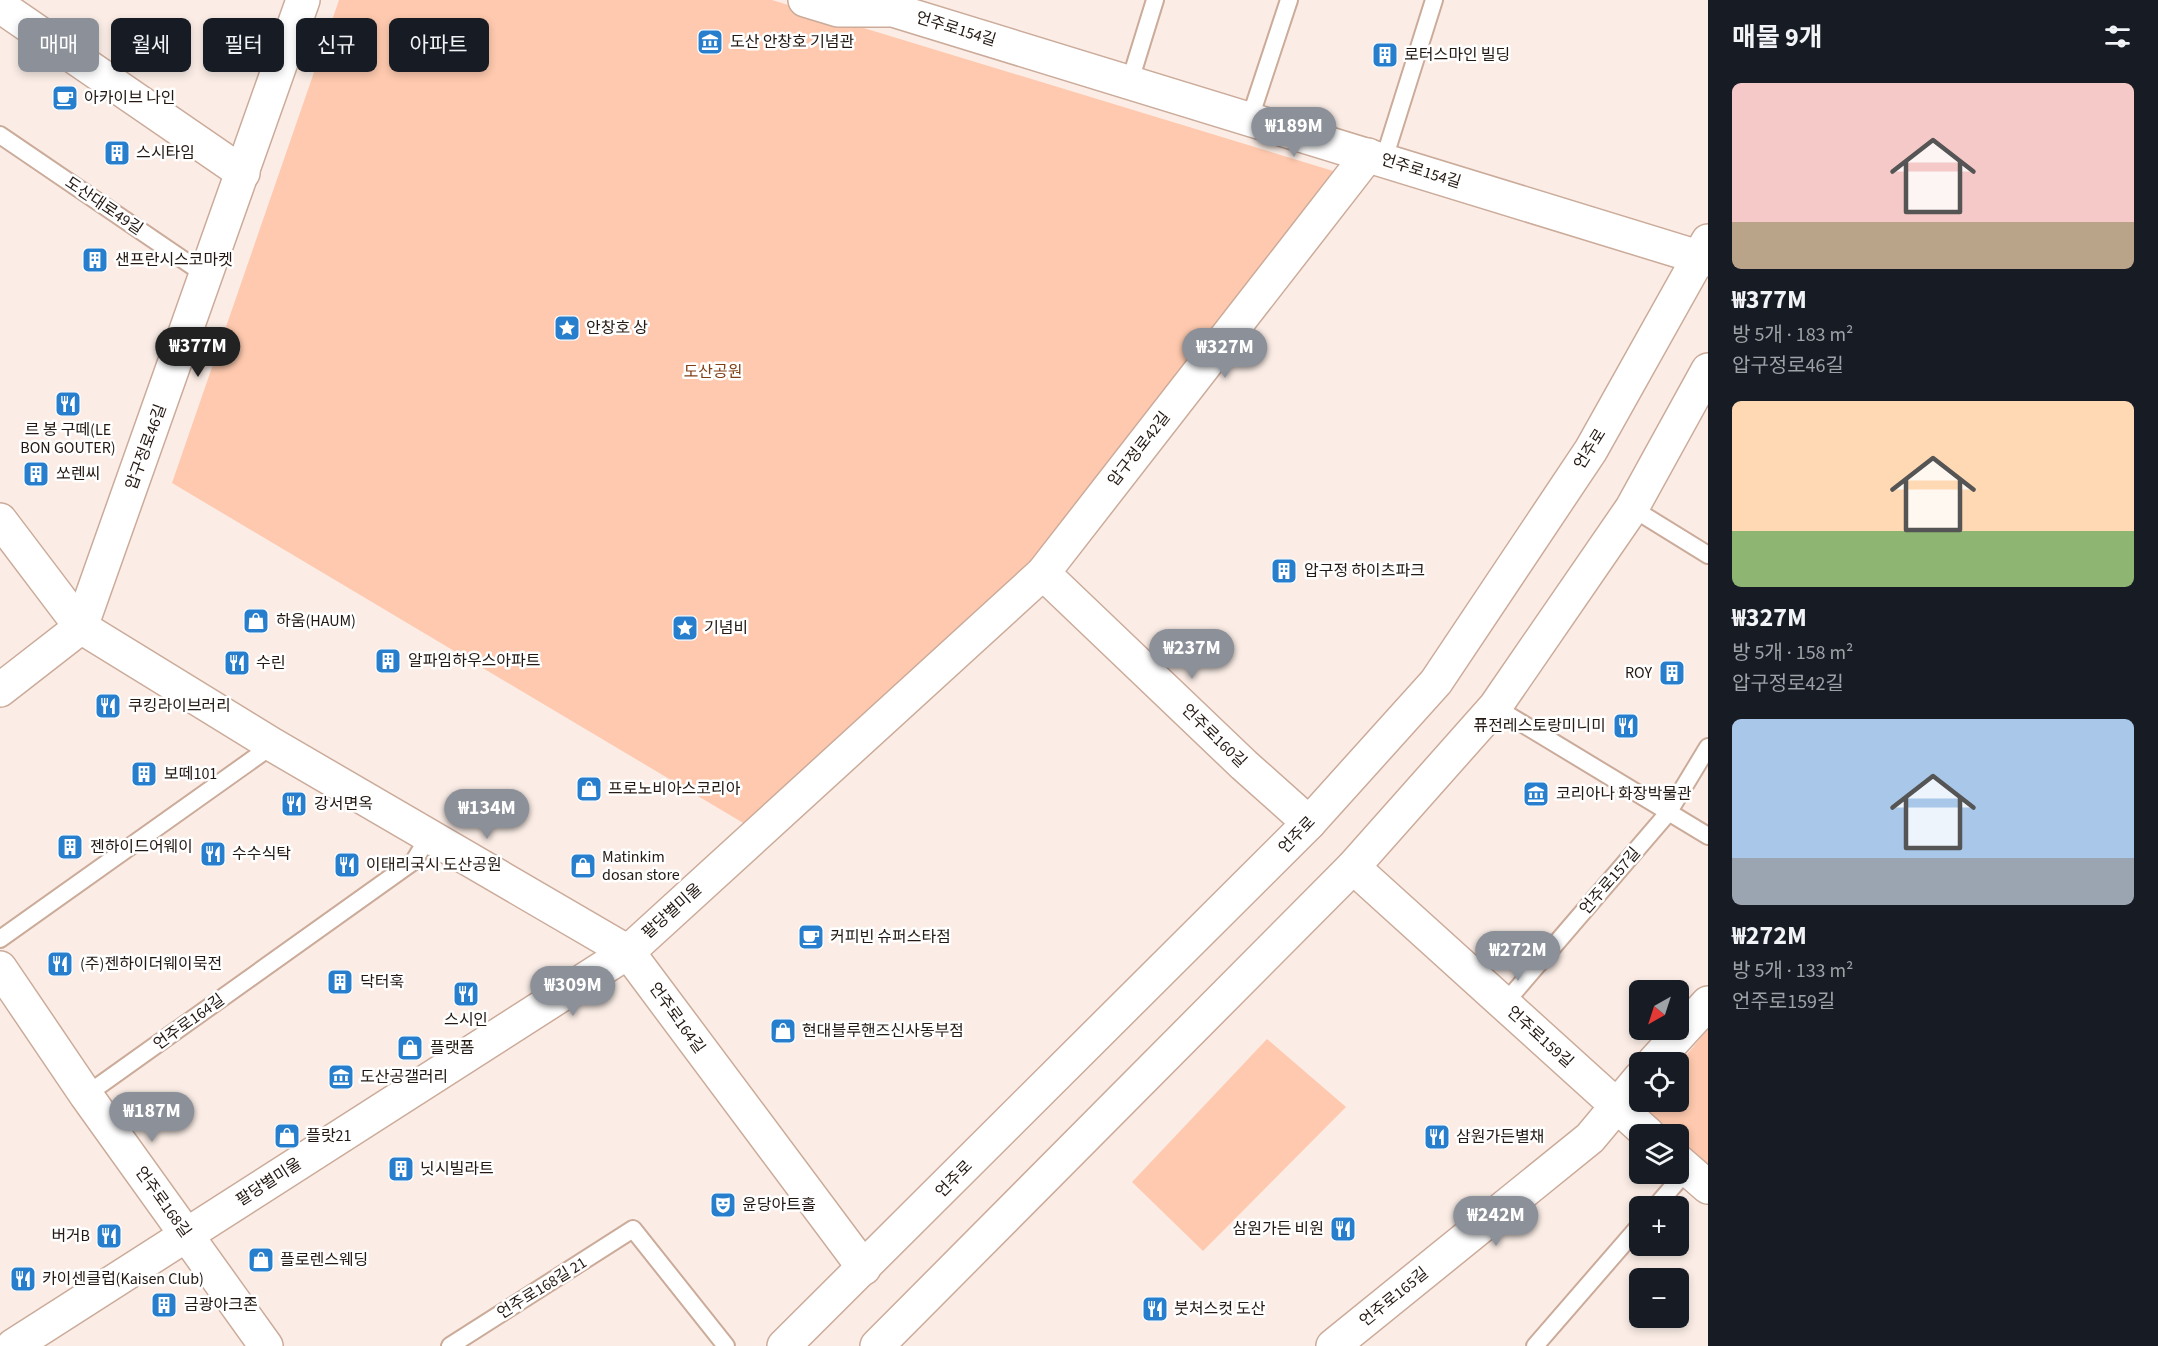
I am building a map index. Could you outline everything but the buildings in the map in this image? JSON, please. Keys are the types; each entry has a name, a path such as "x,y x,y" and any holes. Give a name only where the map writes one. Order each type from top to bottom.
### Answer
{"street":[{"name":"압구정로46길","path":"81,627 303,0"},
{"name":"언주로154길","path":"805,0 838,10 895,5 1376,157 1705,253"},
{"path":"0,6 243,173"},
{"name":"압구정로42길","path":"1043,573 1376,157"},
{"name":"언주로","path":"784,1346 1309,824 1436,682 1591,450 1705,253"},
{"path":"877,1346 1353,867 1495,707 1632,508 1708,369"},
{"name":"언주로164길","path":"0,520 81,627 273,746 628,951 864,1268"},
{"name":"언주로160길","path":"1043,573 1309,824"},
{"name":"팔당별미울","path":"13,1346 628,951 1043,573"},
{"path":"0,690 81,627"},
{"name":"언주로159길","path":"1353,867 1637,1124"},
{"name":"언주로168길","path":"0,968 86,1095 266,1346"},
{"path":"1663,1052 1708,1003"},
{"path":"1615,1104 1629,1089"},
{"name":"언주로165길","path":"1333,1346 1590,1138 1615,1104"}],"lane":[{"path":"1130,81 1155,0"},
{"path":"1250,118 1289,0"},
{"path":"1376,157 1434,0"},
{"name":"도산대로49길","path":"0,135 207,276"},
{"path":"1632,508 1708,555"},
{"path":"1495,707 1708,836"},
{"path":"0,939 273,746"},
{"name":"언주로157길","path":"1504,1004 1668,813 1708,747"},
{"name":"언주로164길","path":"86,1095 414,861 429,836"},
{"path":"1666,1196 1691,1172"},
{"name":"언주로168길 21","path":"450,1346 633,1229 726,1346"},
{"path":"1535,1346 1629,1238"}],"green space":[{"name":"도산공원","path":"339,0 772,0 1353,177 1024,593 755,830 172,483 314,72 377,72 377,18 333,18"},
{"path":"1708,1029 1708,1165 1689,1148 1689,1124 1662,1124 1649,1112 1689,1112 1689,1052"},
{"path":"1267,1039 1346,1107 1203,1251 1132,1182"}],"place":[{"name":"도산 안창호 기념관","path":"710,42"},
{"name":"로터스마인 빌딩","path":"1385,55"},
{"name":"아카이브 나인","path":"65,98"},
{"name":"스시타임","path":"117,153"},
{"name":"샌프란시스코마켓","path":"95,260"},
{"name":"안창호 상","path":"567,328"},
{"name":"르 봉 구떼(LE BON GOUTER)","path":"68,404"},
{"name":"쏘렌씨","path":"36,474"},
{"name":"압구정 하이츠파크","path":"1284,571"},
{"name":"하움(HAUM)","path":"256,621"},
{"name":"기념비","path":"685,628"},
{"name":"알파임하우스아파트","path":"388,661"},
{"name":"수린","path":"237,663"},
{"name":"ROY","path":"1672,673"},
{"name":"쿠킹라이브러리","path":"108,706"},
{"name":"퓨전레스토랑미니미","path":"1626,726"},
{"name":"보떼101","path":"144,774"},
{"name":"프로노비아스코리아","path":"589,789"},
{"name":"코리아나 화장박물관","path":"1536,794"},
{"name":"강서면옥","path":"294,804"},
{"name":"젠하이드어웨이","path":"70,847"},
{"name":"수수식탁","path":"213,854"},
{"name":"이태리국시 도산공원","path":"347,865"},
{"name":"Matinkim dosan store","path":"583,866"},
{"name":"커피빈 슈퍼스타점","path":"811,937"},
{"name":"(주)젠하이더웨이묵전","path":"60,964"},
{"name":"닥터훅","path":"340,982"},
{"name":"스시인","path":"466,994"},
{"name":"현대블루핸즈신사동부점","path":"783,1031"},
{"name":"플랫폼","path":"410,1048"},
{"name":"도산공갤러리","path":"341,1077"},
{"name":"플랏21","path":"287,1136"},
{"name":"삼원가든별채","path":"1437,1137"},
{"name":"닛시빌라트","path":"401,1169"},
{"name":"윤당아트홀","path":"723,1205"},
{"name":"삼원가든 비원","path":"1343,1229"},
{"name":"버거B","path":"109,1236"},
{"name":"플로렌스웨딩","path":"261,1260"},
{"name":"카이센클럽(Kaisen Club)","path":"23,1279"},
{"name":"금광아크존","path":"164,1305"},
{"name":"붓처스컷 도산","path":"1155,1309"}]}
